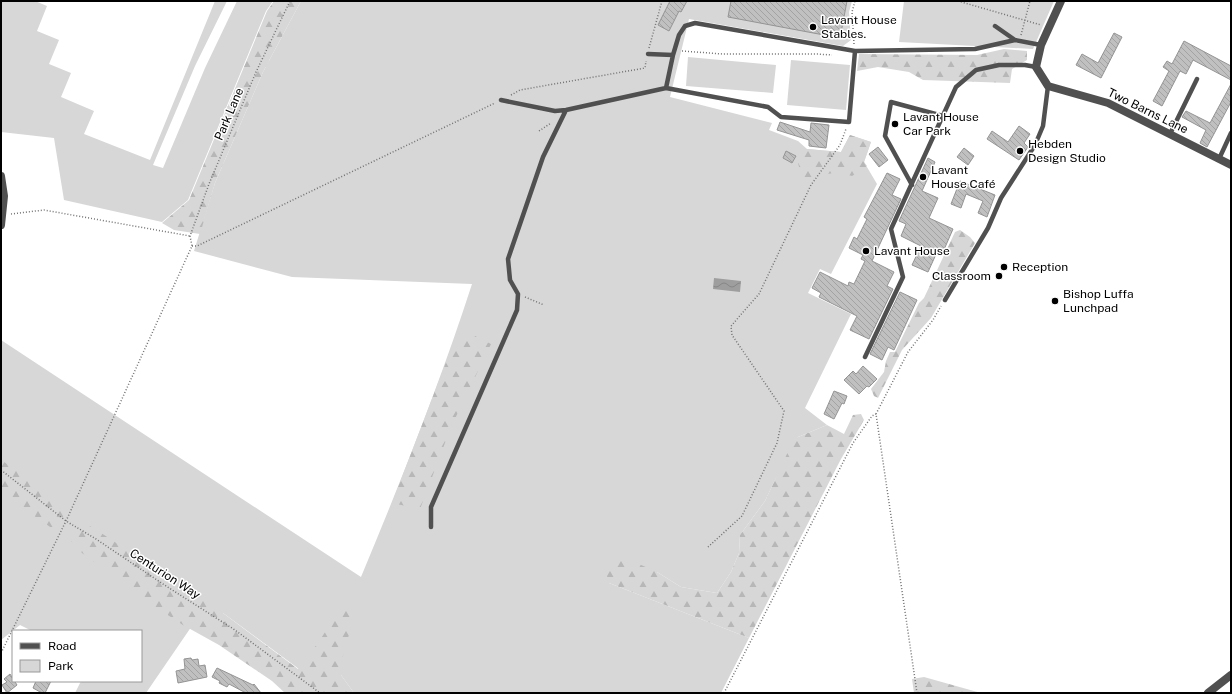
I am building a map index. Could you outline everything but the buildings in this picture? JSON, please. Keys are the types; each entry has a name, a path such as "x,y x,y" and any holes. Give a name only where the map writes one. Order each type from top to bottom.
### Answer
{"street":[{"path":"1048,86 1036,67 1041,45 1061,1"},
{"name":"Two Barns Lane","path":"1048,86 1108,103 1231,165"},
{"path":"1,176 4,196 1,225"},
{"path":"1208,693 1231,675"}],"lane":[{"path":"666,88 679,35 685,26 695,23 855,51 975,49 1017,40"},
{"path":"995,26 1017,40 1041,45"},
{"path":"501,100 560,111 666,88 768,107 781,117 849,122 855,51"},
{"path":"648,54 674,52"},
{"path":"865,357 903,277 891,229 956,87 976,70 999,65 1025,65 1036,67"},
{"path":"1170,134 1197,79"},
{"path":"945,300 988,228 1001,198 1035,145 1043,126 1048,86"},
{"path":"912,185 885,136 891,102 943,116"},
{"path":"430,527 431,507 518,310 518,294 510,280 508,259 543,157 566,110"},
{"path":"1219,159 1231,133"}],"path":[{"name":"Park Lane","path":"190,236 208,184 250,86 290,1"},
{"path":"192,246 198,246 520,90 645,68 662,1"},
{"path":"855,1 852,12 855,51"},
{"path":"958,1 1025,19 1048,27"},
{"path":"1017,40 1030,1"},
{"path":"674,52 832,55"},
{"path":"539,131 553,122 560,111"},
{"path":"708,547 742,516 777,443 784,411 732,335 731,326 758,294 811,185 840,145 849,122"},
{"path":"3,214 44,210 190,236 192,246 66,521 12,630"},
{"path":"518,294 544,304"},
{"path":"724,693 853,443 872,416 876,414 908,352 933,320 945,300"},
{"path":"876,414 917,693"},
{"name":"Centurion Way","path":"1,470 66,521 235,630 320,693"},
{"path":"1,653 12,631"}],"green space":[{"path":"1,1 35,1 47,6 37,31 59,40 49,64 71,73 61,97 94,111 84,134 150,160 215,1 227,1 195,66 153,165 163,168 205,68 237,1 273,1 266,11 188,200 162,222 64,200 54,138 1,132"},
{"path":"274,1 301,1 263,72 215,183 200,234 174,230 162,223 189,200 267,11"},
{"path":"301,1 852,1 849,12 851,40 843,46 689,19 670,97 772,123 769,130 798,141 807,149 841,152 850,135 871,142 864,162 877,184 831,274 820,269 808,293 851,314 805,408 827,425 798,437 765,501 740,535 739,553 731,572 717,593 681,587 657,572 609,583 749,638 721,693 354,693 341,675 299,669 223,613 198,617 146,693 75,693 80,682 142,682 142,630 30,630 20,625 1,640 1,340 361,577 420,432 472,284 292,277 194,251 215,183 263,72"},
{"path":"904,1 1054,1 1033,49 899,42"},
{"path":"1004,49 1027,51 1027,60 1012,69 1010,83 923,80 909,72 878,67 857,71 859,54 977,55"},
{"path":"688,57 776,65 773,93 686,86"},
{"path":"791,60 850,65 846,110 787,105"},
{"path":"850,135 871,142 864,162 867,166 852,176 838,172 828,174 815,180 802,178 798,163 807,149 841,152"},
{"path":"960,230 970,237 975,243 931,318 902,350 878,398 874,396 871,389 884,372 886,361 890,352 895,352 919,303 924,298 955,232"},
{"path":"473,335 491,344 451,427 420,509 392,503 453,344"},
{"path":"861,414 864,420 841,459 749,638 609,583 605,569 623,557 657,572 681,587 717,593 731,572 739,553 740,535 765,501 793,441 798,437 827,425 844,434 853,415"},
{"path":"1,460 49,491 68,508 56,531 1,493"},
{"path":"82,522 223,613 298,669 318,643 342,606 350,606 358,614 344,647 341,675 354,693 285,693 272,681 219,645 183,625 148,602 82,553 69,539"},
{"path":"924,677 981,693 914,693 912,679"}],"water":[{"path":"714,278 741,281 740,292 713,289"}],"place":[{"name":"Lavant House Stables.","path":"813,27"},
{"name":"Lavant House Car Park","path":"895,124"},
{"name":"Hebden Design Studio","path":"1020,151"},
{"name":"Lavant House Café","path":"923,177"},
{"name":"Lavant House","path":"866,251"},
{"name":"Reception","path":"1004,267"},
{"name":"Classroom","path":"999,276"},
{"name":"Bishop Luffa Lunchpad","path":"1055,301"}]}
